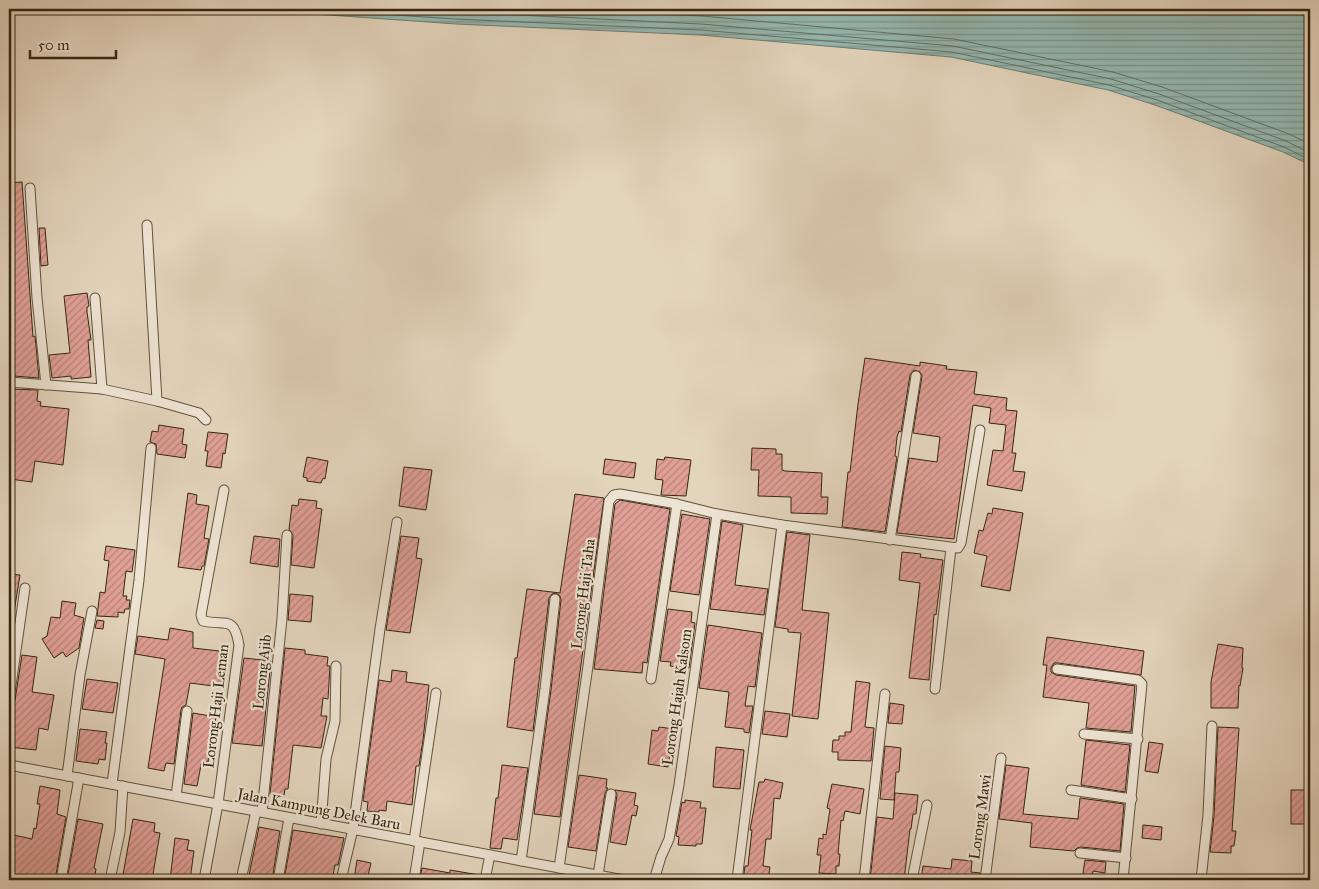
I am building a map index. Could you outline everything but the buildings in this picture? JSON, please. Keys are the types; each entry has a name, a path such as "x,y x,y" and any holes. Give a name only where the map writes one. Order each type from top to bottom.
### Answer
{"street":[{"path":"30,188 37,298 46,385"},
{"path":"146,225 157,401"},
{"path":"95,298 102,389"},
{"path":"890,540 916,376"},
{"path":"9,382 102,389 157,401 199,413 206,420"},
{"path":"935,689 951,548 958,548 961,543 980,430"},
{"path":"112,784 139,580 150,448"},
{"name":"Lorong Haji Leman","path":"218,804 239,645 237,631 231,625 203,621 201,615 224,490"},
{"name":"Lorong Haji Taha","path":"559,868 588,666 609,500 614,495 620,494 677,504 717,514 782,525 951,548"},
{"path":"650,679 677,504"},
{"name":"Lorong Hajah Kalsom","path":"654,880 669,839 679,785 717,514"},
{"path":"341,880 353,829 380,629 397,522"},
{"path":"736,880 782,525"},
{"name":"Lorong Ajib","path":"241,880 259,812 282,619 286,535"},
{"path":"9,700 26,588"},
{"path":"521,861 545,689 555,599"},
{"path":"66,776 80,675 92,611"},
{"path":"321,824 326,759 335,721 336,666"},
{"path":"1058,668 1138,680 1142,684 1123,880"},
{"path":"414,880 417,841 436,693"},
{"path":"864,880 885,694"},
{"path":"176,796 187,711"},
{"path":"1201,880 1208,815 1212,726"},
{"path":"1084,734 1138,739"},
{"name":"Lorong Mawi","path":"985,880 1002,758"},
{"name":"Jalan Kampung Delek Baru","path":"9,767 123,786 619,880"},
{"path":"61,880 79,778"},
{"path":"110,880 120,832 123,786"},
{"path":"1071,790 1132,799"},
{"path":"598,875 612,794"},
{"path":"204,880 218,804"},
{"path":"912,880 927,805"},
{"path":"278,880 290,818"},
{"path":"1080,853 1126,858"},
{"path":"485,880 490,855"}],"water":[{"path":"244,9 1310,9 1310,165 1283,152 1155,105 1108,90 951,57 700,35 456,24"}]}
